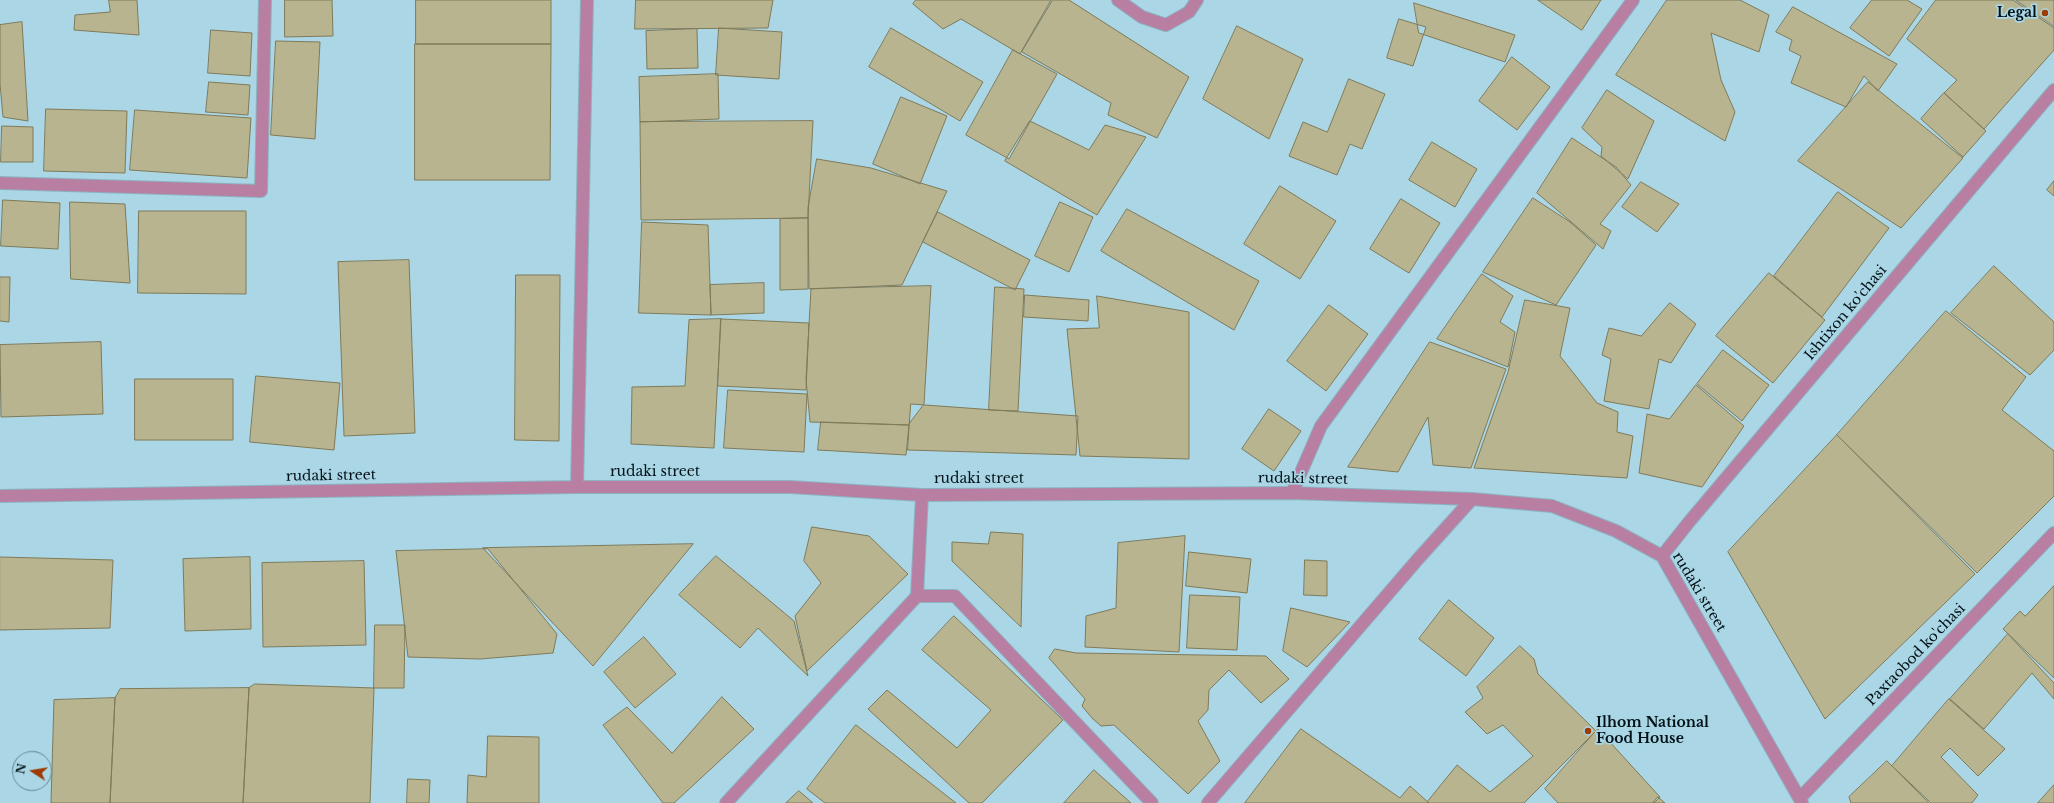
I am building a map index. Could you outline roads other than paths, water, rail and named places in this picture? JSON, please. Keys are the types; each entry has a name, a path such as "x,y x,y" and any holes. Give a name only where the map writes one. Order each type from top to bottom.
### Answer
{"street":[{"path":"0,183 261,191 264,0"},
{"path":"577,487 587,0"},
{"path":"1118,0 1142,17 1166,26 1189,12 1197,0"},
{"path":"1292,493 1321,426 1633,0"},
{"name":"Ishtixon ko'chasi","path":"1662,556 1689,522 2054,90"},
{"name":"rudaki street","path":"0,496 577,487 790,487 922,495 1292,493 1472,499 1552,506 1616,530 1662,556 1801,801"},
{"path":"726,803 917,596 922,495"},
{"path":"1208,803 1415,562 1472,499"},
{"name":"Paxtaobod ko'chasi","path":"1801,801 2054,533"},
{"path":"917,596 955,596 1152,803"}],"place":[{"name":"Legal","path":"2045,13"},
{"name":"Ilhom National Food House","path":"1588,731"}]}
